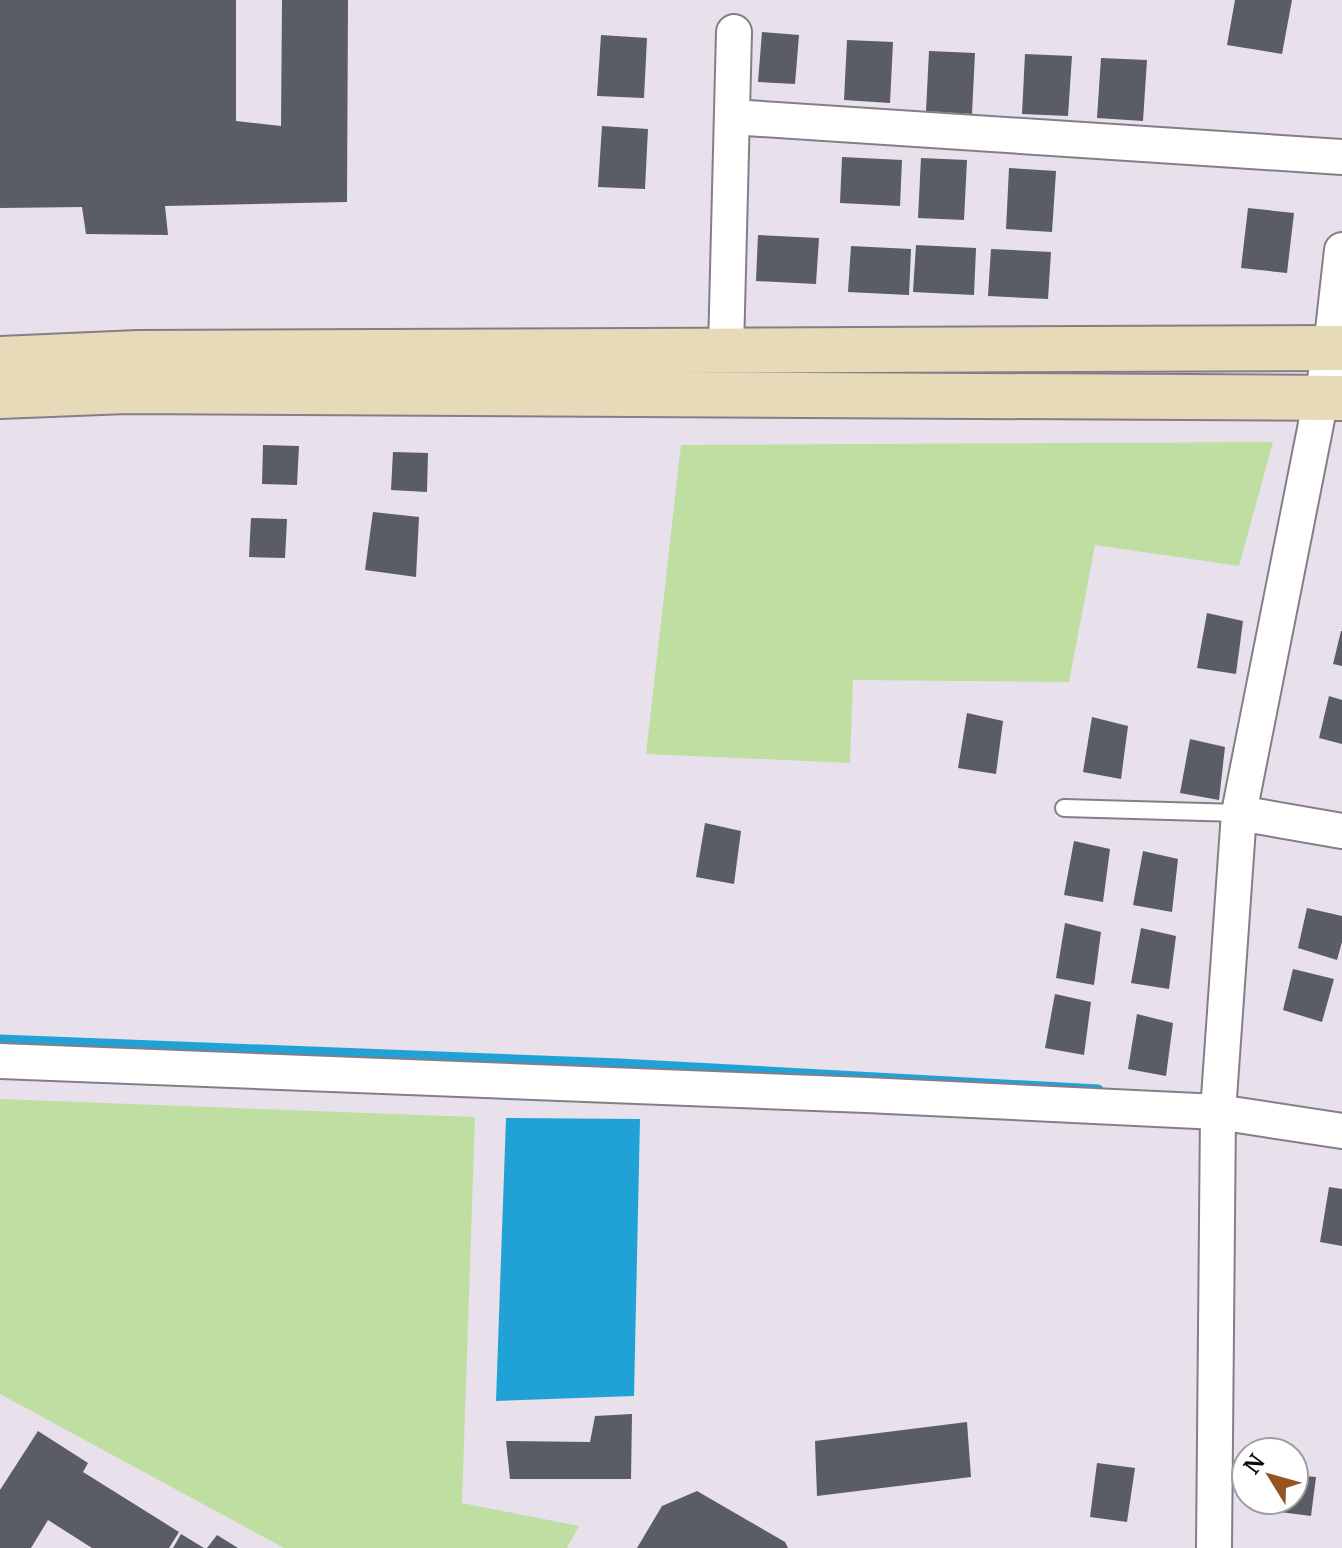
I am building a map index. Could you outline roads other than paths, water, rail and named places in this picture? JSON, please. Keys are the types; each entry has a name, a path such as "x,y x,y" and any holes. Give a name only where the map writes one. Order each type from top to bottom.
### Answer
{"street":[{"path":"726,350 734,32"},
{"path":"732,117 1342,157"},
{"path":"1214,1548 1218,1112 1239,813 1332,398 1342,250"},
{"path":"0,359 138,353 1336,348"},
{"path":"0,396 126,391 1332,398"},
{"path":"1239,813 1342,831"},
{"path":"0,1061 1218,1112 1342,1131"}],"lane":[{"path":"1064,808 1239,813"}],"water":[{"path":"506,1118 640,1119 634,1396 496,1401"}],"waterway":[{"path":"0,1040 620,1064 1098,1090"}]}
